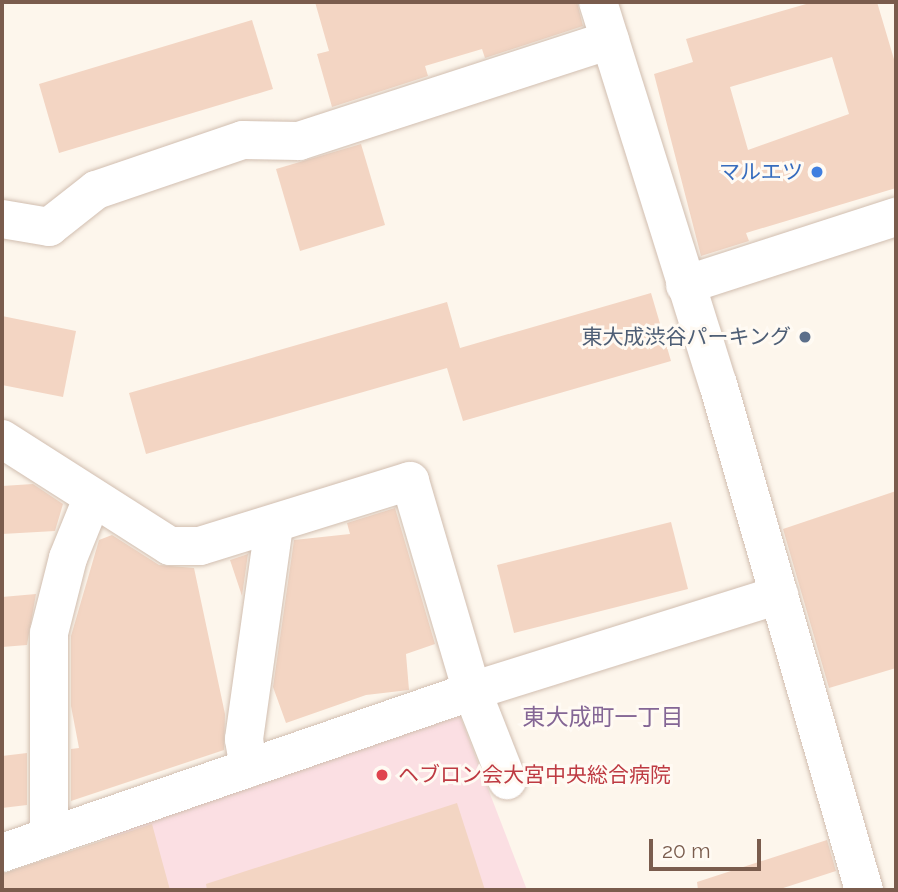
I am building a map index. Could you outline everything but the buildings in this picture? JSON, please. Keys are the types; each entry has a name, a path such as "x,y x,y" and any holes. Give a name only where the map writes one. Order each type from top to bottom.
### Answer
{"street":[{"path":"598,2 779,595 864,890"},
{"path":"2,219 49,227 96,190 243,140 299,141 610,40"},
{"path":"685,285 896,217"},
{"path":"2,439 92,499 170,546 200,546 410,481 472,691 507,780"},
{"path":"49,837 49,633 68,558 92,499"},
{"path":"249,768 244,740 274,525"},
{"path":"2,853 472,691 779,595"}],"shaded area":[{"name":"ヘブロン会大宮中央総合病院","path":"460,716 527,890 122,890 105,834"}],"place":[{"name":"マルエツ","path":"817,172"},
{"name":"東大成渋谷パーキング","path":"805,337"},
{"name":"ヘブロン会大宮中央総合病院","path":"382,775"}],"district":[{"name":"東大成町一丁目","path":"603,717"}]}
